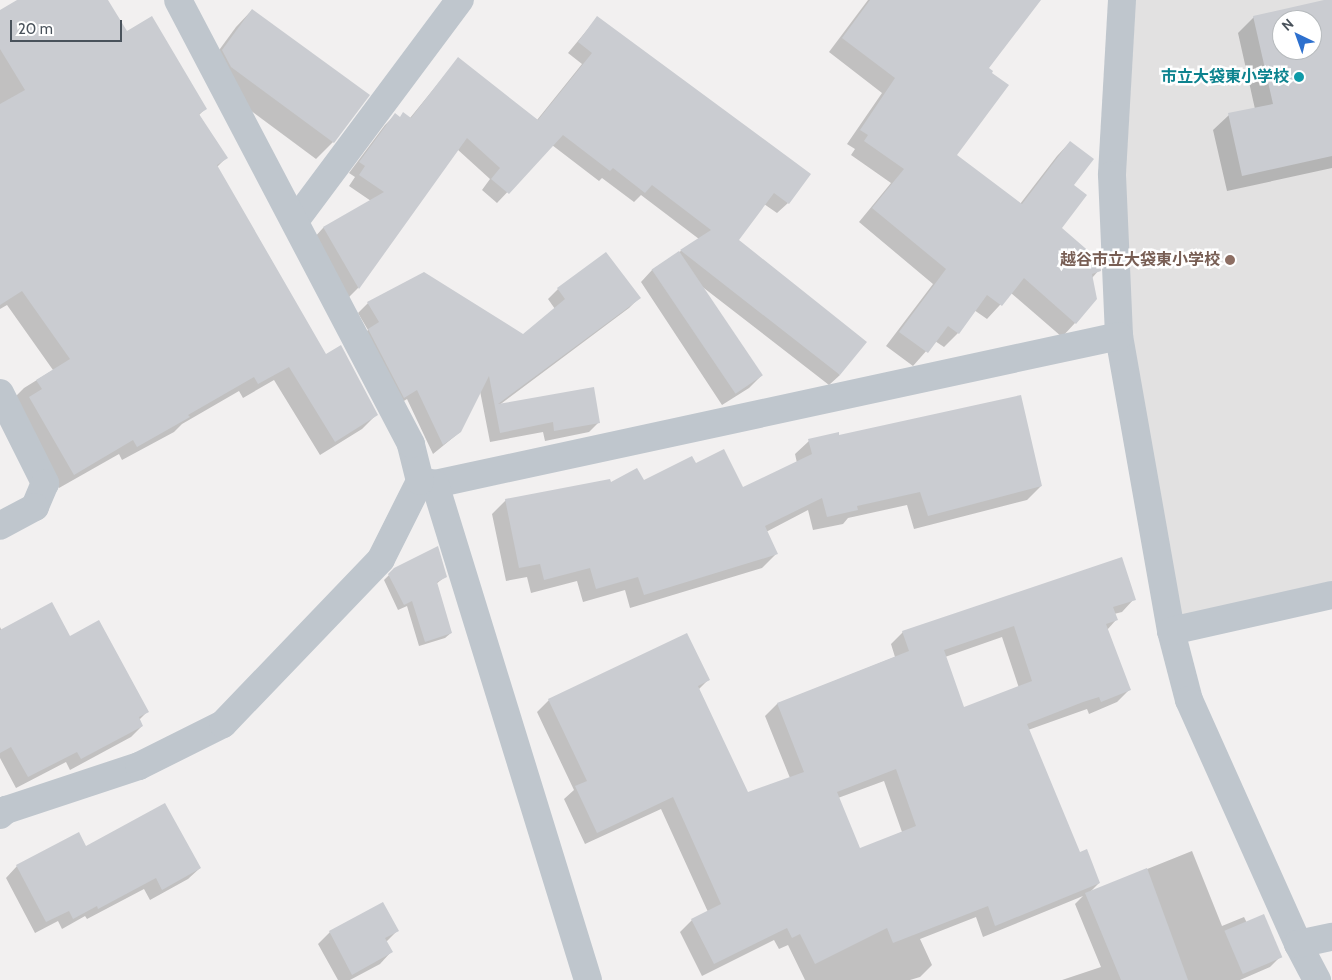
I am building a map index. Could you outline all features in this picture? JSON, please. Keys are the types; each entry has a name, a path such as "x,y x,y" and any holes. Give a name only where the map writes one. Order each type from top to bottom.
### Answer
{"street":[{"path":"178,0 411,444 428,483 588,980"},
{"path":"295,222 460,0"},
{"path":"1122,0 1112,175 1119,336 1171,631 1189,700 1298,944 1316,980"},
{"path":"2,808 139,766 223,724 381,559 428,483 1119,336"},
{"path":"0,393 45,483 35,507 0,526"},
{"path":"1171,631 1332,595"},
{"path":"1298,944 1332,937"}],"shaded area":[{"name":"越谷市立大袋東小学校","path":"1133,0 1332,0 1332,581 1179,616 1131,340 1125,181"}],"building":[{"path":"17,0 108,0 127,31 152,16 207,109 199,114 228,158 217,165 326,354 341,345 378,415 335,442 289,367 258,384 254,377 137,447 133,440 74,475 29,397 42,389 36,380 70,359 22,291 0,305 0,104 25,90 0,49 0,10"},
{"path":"870,0 1041,0 989,68 993,71 992,73 1009,85 957,155 1022,204 1070,141 1094,159 1074,185 1087,195 1062,228 1100,261 1101,271 1092,274 1097,299 1076,324 1024,278 1002,306 987,295 959,334 948,326 928,353 899,332 946,269 872,208 904,169 864,141 868,135 860,130 895,78 842,38"},
{"name":"市立大袋東小学校","path":"1324,0 1332,0 1332,156 1242,176 1228,113 1273,104 1253,16 1272,12 1272,60 1322,60 1322,10 1280,10"},
{"path":"252,9 370,95 334,143 231,67 222,50"},
{"path":"597,16 811,174 789,204 774,193 739,240 867,342 840,375 680,250 711,230 652,185 645,193 613,168 610,171 563,135 509,194 491,179 500,168 467,138 359,289 323,227 384,192 359,175 365,166 359,162 395,113 400,117 403,112 411,118 458,57 538,120 592,53 578,42"},
{"path":"679,251 763,375 736,394 652,269"},
{"path":"606,252 641,298 498,404 594,387 600,423 554,431 553,422 500,433 489,376 461,432 443,445 417,390 404,398 368,329 379,322 367,302 424,272 523,334 565,299 557,288"},
{"path":"1021,395 1042,486 928,516 920,492 857,506 858,510 827,517 822,498 765,526 778,554 644,595 638,577 596,589 590,568 544,580 540,564 519,568 505,499 610,479 611,482 637,468 644,480 692,456 696,463 724,449 743,487 812,454 808,439 839,432 839,435"},
{"path":"438,546 447,577 437,582 452,633 425,642 412,601 404,605 388,574 394,568"},
{"path":"1122,557 1136,600 1113,607 1118,620 1106,624 1131,690 1101,702 1099,697 1083,702 1027,724 1080,852 1087,849 1100,883 995,926 988,906 893,943 887,928 815,964 800,934 792,938 787,928 714,964 691,919 721,904 673,797 597,833 575,786 587,781 548,699 687,633 710,680 698,686 748,792 804,772 777,703 909,651 902,631","holes":["1014,626 1032,681 964,707 944,650","896,769 916,826 860,848 837,792"]},
{"path":"52,602 70,636 99,620 149,712 139,717 143,726 81,759 77,752 28,777 11,747 0,753 0,630"},
{"path":"165,803 201,868 162,890 156,878 98,909 97,906 73,919 69,911 46,922 16,865 79,832 86,846"},
{"path":"1147,868 1188,980 1121,980 1085,893"},
{"path":"383,902 399,931 385,938 393,952 352,975 329,931"},
{"path":"1264,914 1282,957 1243,974 1224,931"}],"place":[{"name":"市立大袋東小学校","path":"1299,77"},
{"name":"越谷市立大袋東小学校","path":"1230,260"}]}
